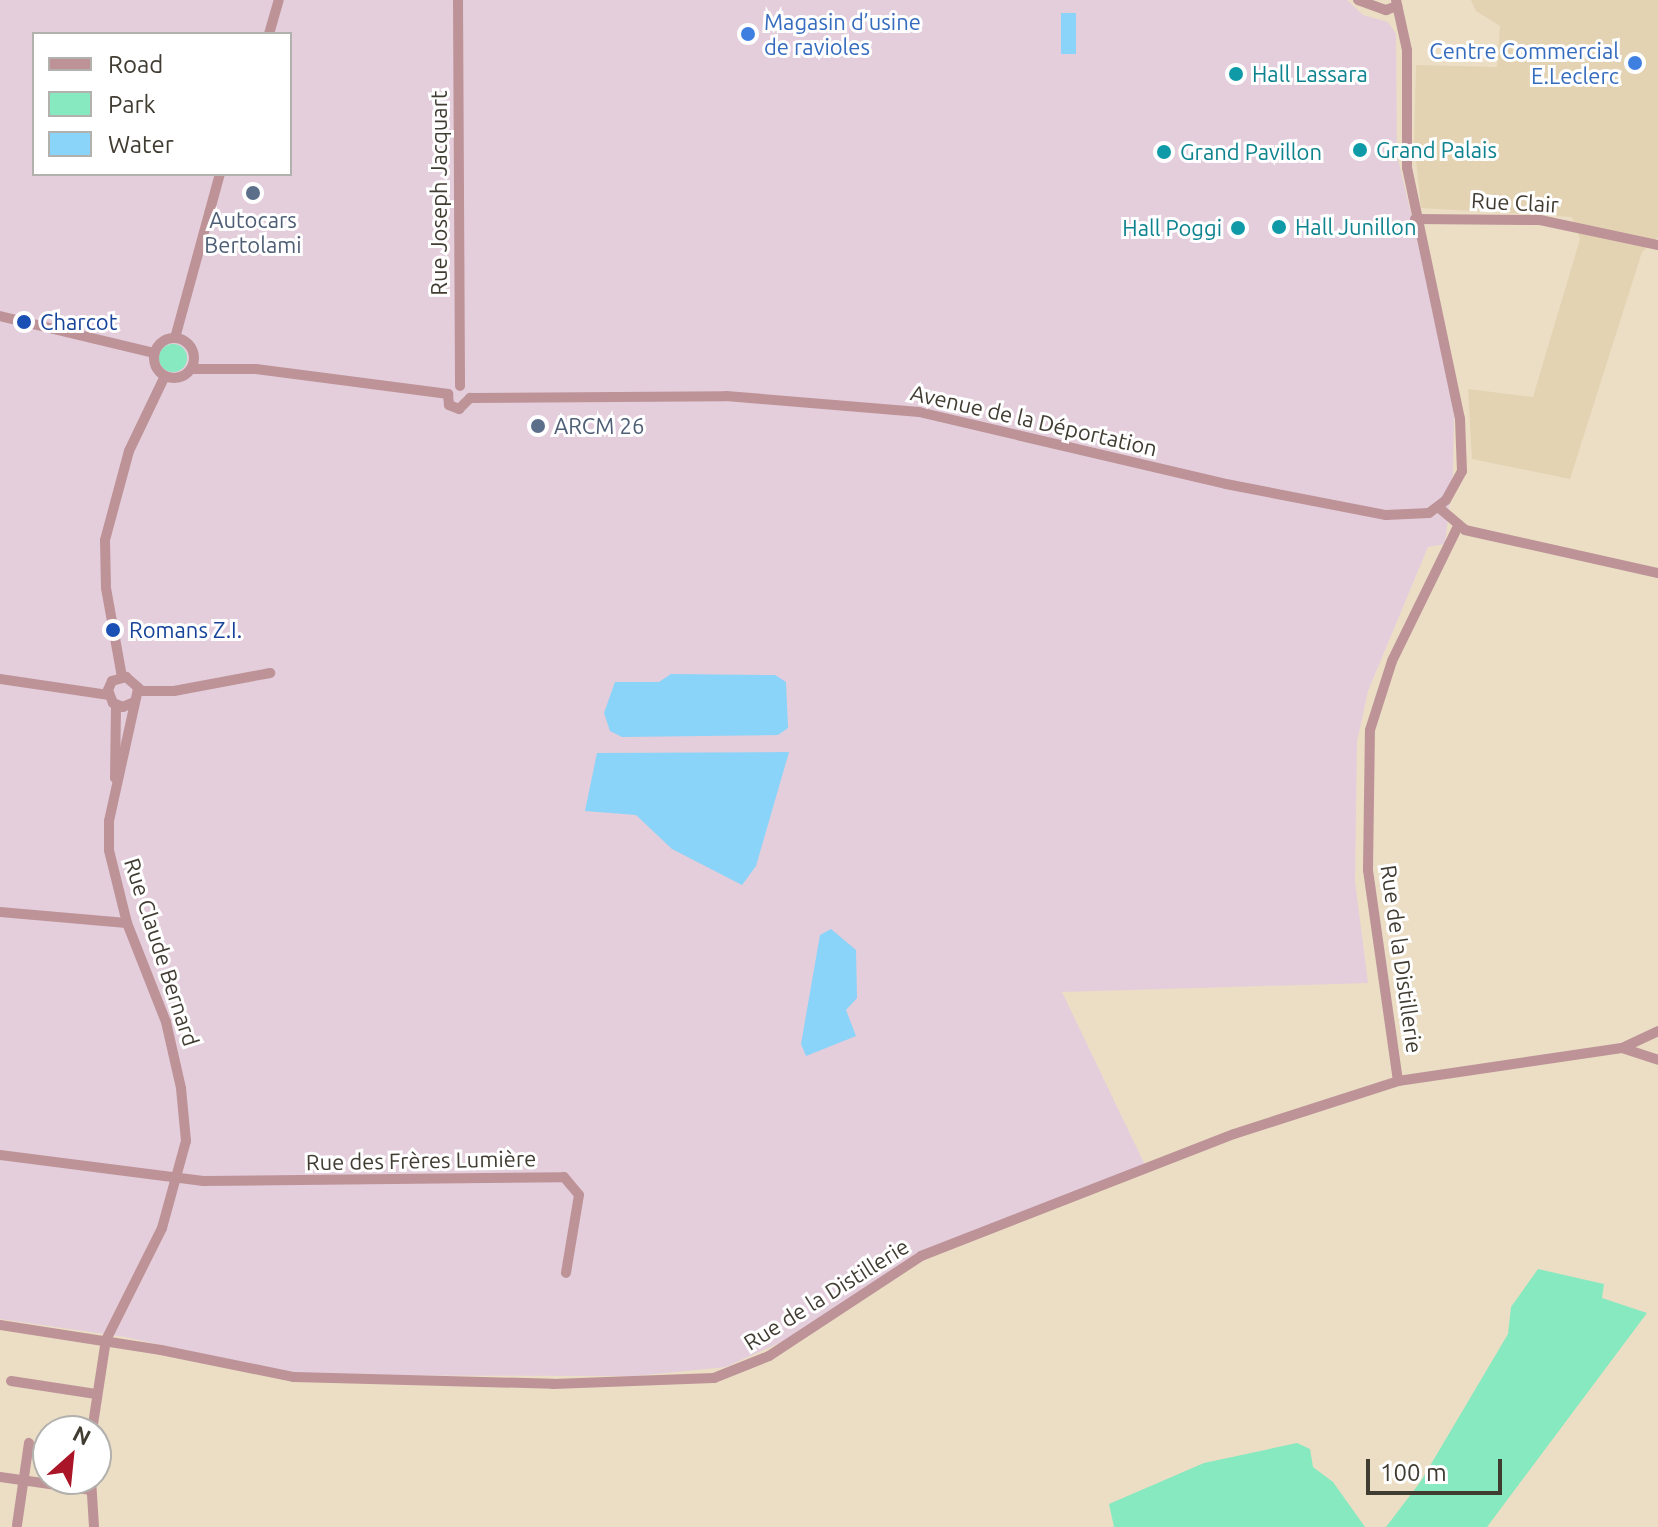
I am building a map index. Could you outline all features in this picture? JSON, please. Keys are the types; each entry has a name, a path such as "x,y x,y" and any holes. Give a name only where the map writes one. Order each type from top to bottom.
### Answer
{"street":[{"path":"270,32 279,0"},
{"name":"Rue Joseph Jacquart","path":"458,0 460,386"},
{"path":"1358,0 1372,8 1396,3 1407,50 1405,145 1415,219 1460,419 1462,471 1438,507 1458,526 1658,573"},
{"path":"175,338 219,176"},
{"name":"Rue Clair","path":"1415,219 1540,220 1658,245"},
{"path":"0,316 154,353"},
{"path":"191,369 193,354 189,345 175,338 162,341 154,353 155,366 165,376 182,376 191,369 217,366 448,394 460,386 470,398"},
{"path":"193,354 217,366"},
{"path":"165,376 129,451 105,540 106,588 122,677 138,689 174,691 270,673"},
{"name":"Avenue de la Déportation","path":"448,394 449,405 459,409 470,398 726,396 896,409 1386,515 1413,517 1438,507"},
{"name":"Rue de la Distillerie","path":"1398,1081 1368,870 1370,730 1392,661 1458,526"},
{"path":"108,695 109,685 122,677"},
{"path":"0,679 108,695 116,705 113,800"},
{"path":"113,800 138,689"},
{"path":"116,705 134,702"},
{"name":"Rue Claude Bernard","path":"94,1415 106,1340 162,1228 186,1141 181,1088 166,1022 127,923 109,850 113,800"},
{"path":"0,912 127,923"},
{"name":"Rue de la Distillerie","path":"0,1325 106,1340 294,1377 553,1384 714,1378 769,1356 921,1256 1234,1134 1398,1081 1622,1048 1658,1031"},
{"path":"1622,1048 1658,1060"},
{"path":"0,1155 176,1178"},
{"name":"Rue des Frères Lumière","path":"176,1178 303,1184 564,1177 579,1195 566,1273"},
{"path":"11,1381 96,1394"},
{"path":"17,1525 29,1443"},
{"path":"0,1477 32,1480"},
{"path":"92,1495 94,1527"}],"shaded area":[{"path":"0,0 1347,0 1363,15 1388,22 1396,34 1397,155 1446,359 1454,416 1453,473 1445,544 1428,547 1368,691 1357,742 1355,881 1368,983 1062,992 1145,1165 944,1242 790,1338 726,1367 635,1376 295,1375 125,1337 0,1319"},
{"path":"1471,0 1658,0 1658,237 1642,252 1570,479 1472,459 1468,389 1533,397 1580,239 1572,217 1421,208 1414,140 1416,65 1497,67 1500,26 1476,11"}],"green space":[{"path":"173,344 183,348 187,358 183,368 173,372 163,368 159,358 163,348"},
{"path":"1538,1269 1604,1284 1602,1298 1647,1313 1487,1527 1386,1527 1421,1481 1508,1334 1511,1307"},
{"path":"1297,1443 1310,1449 1313,1467 1333,1482 1365,1527 1114,1527 1109,1504 1204,1463"}],"water":[{"path":"1061,13 1076,13 1076,54 1061,54"},
{"path":"671,674 775,675 786,682 788,728 778,735 622,737 610,731 604,713 615,682 659,682"},
{"path":"789,752 756,866 742,885 672,849 636,815 585,811 597,753"},
{"path":"831,929 856,950 857,998 846,1010 856,1036 806,1056 801,1044 820,935"}],"place":[{"name":"Magasin d’usine de ravioles","path":"748,34"},
{"name":"Centre Commercial E.Leclerc","path":"1635,63"},
{"name":"Hall Lassara","path":"1236,74"},
{"name":"Grand Palais","path":"1360,150"},
{"name":"Grand Pavillon","path":"1164,152"},
{"name":"Autocars Bertolami","path":"253,193"},
{"name":"Hall Junillon","path":"1279,227"},
{"name":"Hall Poggi","path":"1238,228"},
{"name":"Charcot","path":"24,322"},
{"name":"ARCM 26","path":"538,426"},
{"name":"Romans Z.I.","path":"113,630"}]}
